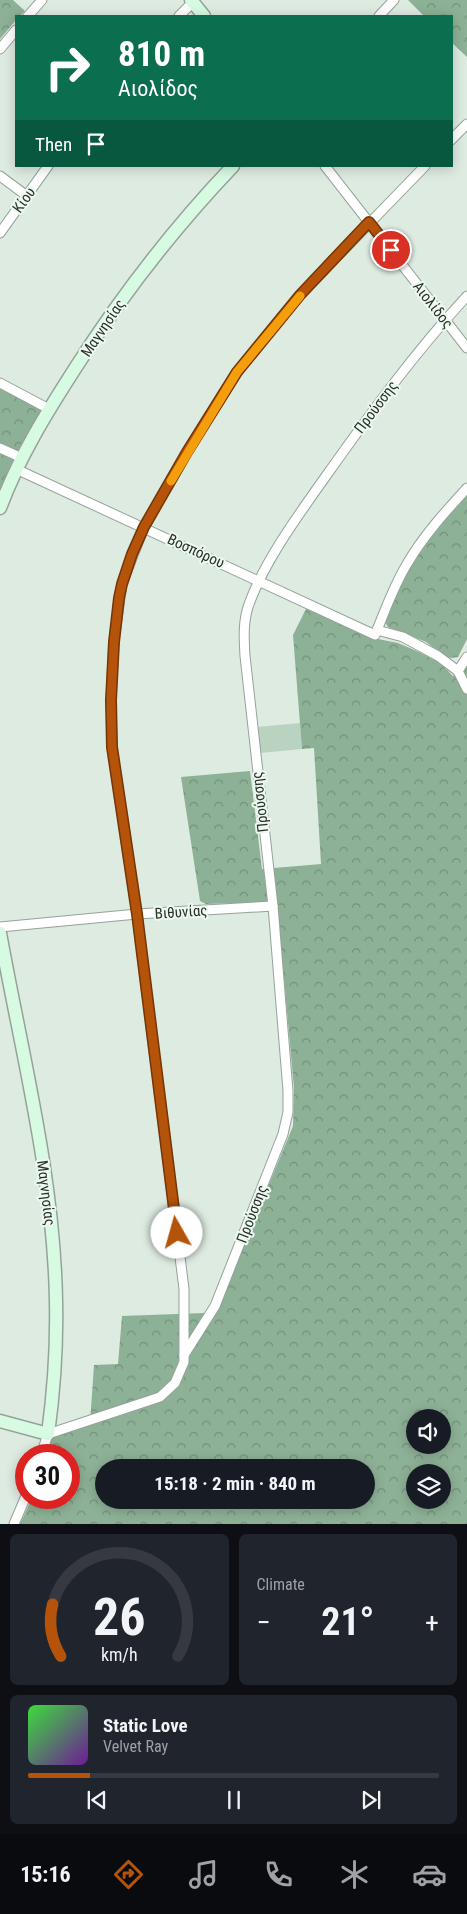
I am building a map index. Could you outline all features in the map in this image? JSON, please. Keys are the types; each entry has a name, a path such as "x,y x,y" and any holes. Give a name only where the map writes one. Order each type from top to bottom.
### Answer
{"street":[{"path":"29,15 42,0"},
{"path":"380,15 394,0"},
{"path":"180,15 193,1 203,15"},
{"path":"0,49 15,31"},
{"path":"453,138 467,124"},
{"name":"Κίου","path":"0,233 47,167"},
{"name":"Μαγνησίας","path":"0,508 16,470 49,409 91,344 147,264 201,199 232,167"},
{"name":"Αιολίδος","path":"327,167 467,348"},
{"path":"0,1421 48,1434 160,1397 174,1383 181,1370 184,1356 184,1289 137,914 112,747 111,700 114,642 122,584 144,527 187,452 237,372 300,295 424,167"},
{"path":"0,176 27,196"},
{"name":"Προύσσης","path":"184,1356 215,1306 286,1123 288,1090 272,906 244,637 246,617 260,580 292,523 389,389 467,296"},
{"path":"0,383 49,409"},
{"path":"0,448 22,458"},
{"name":"Βοσπόρου","path":"16,470 376,633 403,637 458,671"},
{"path":"376,633 384,610 407,563 422,541 467,488"},
{"path":"467,657 458,671 467,688"},
{"name":"Βιθυνίας","path":"0,927 137,914 272,906"},
{"name":"Μαγνησίας","path":"0,933 3,969 39,1138 54,1259 56,1301 55,1364 48,1434 45,1444"},
{"path":"14,1524 20,1509"}],"green space":[{"path":"0,0 13,0 25,11 21,15 15,15 15,21 0,39"},
{"path":"408,0 467,0 467,57 453,44 453,15 423,15"},
{"path":"0,388 43,411 0,496"},
{"path":"467,493 467,639 458,657 451,658 444,656 426,642 388,627 384,621 400,582 412,560 431,534"},
{"path":"307,607 378,639 398,643 419,652 440,663 453,676 467,664 467,1524 20,1524 27,1509 80,1509 80,1444 50,1444 53,1433 90,1423 94,1365 118,1364 122,1316 204,1313 215,1315 293,1126 294,1088 277,902 206,904 200,901 181,777 250,771 262,869 321,864 314,748 302,749 293,635"},
{"path":"300,723 302,749 260,753 257,727"}],"slow traffic":[{"path":"171,481 212,410 237,372 300,296"}],"route":[{"path":"177,1233 137,914 112,747 111,700 114,642 122,584 144,527 212,410 237,372 300,295 369,222 391,250"}]}
